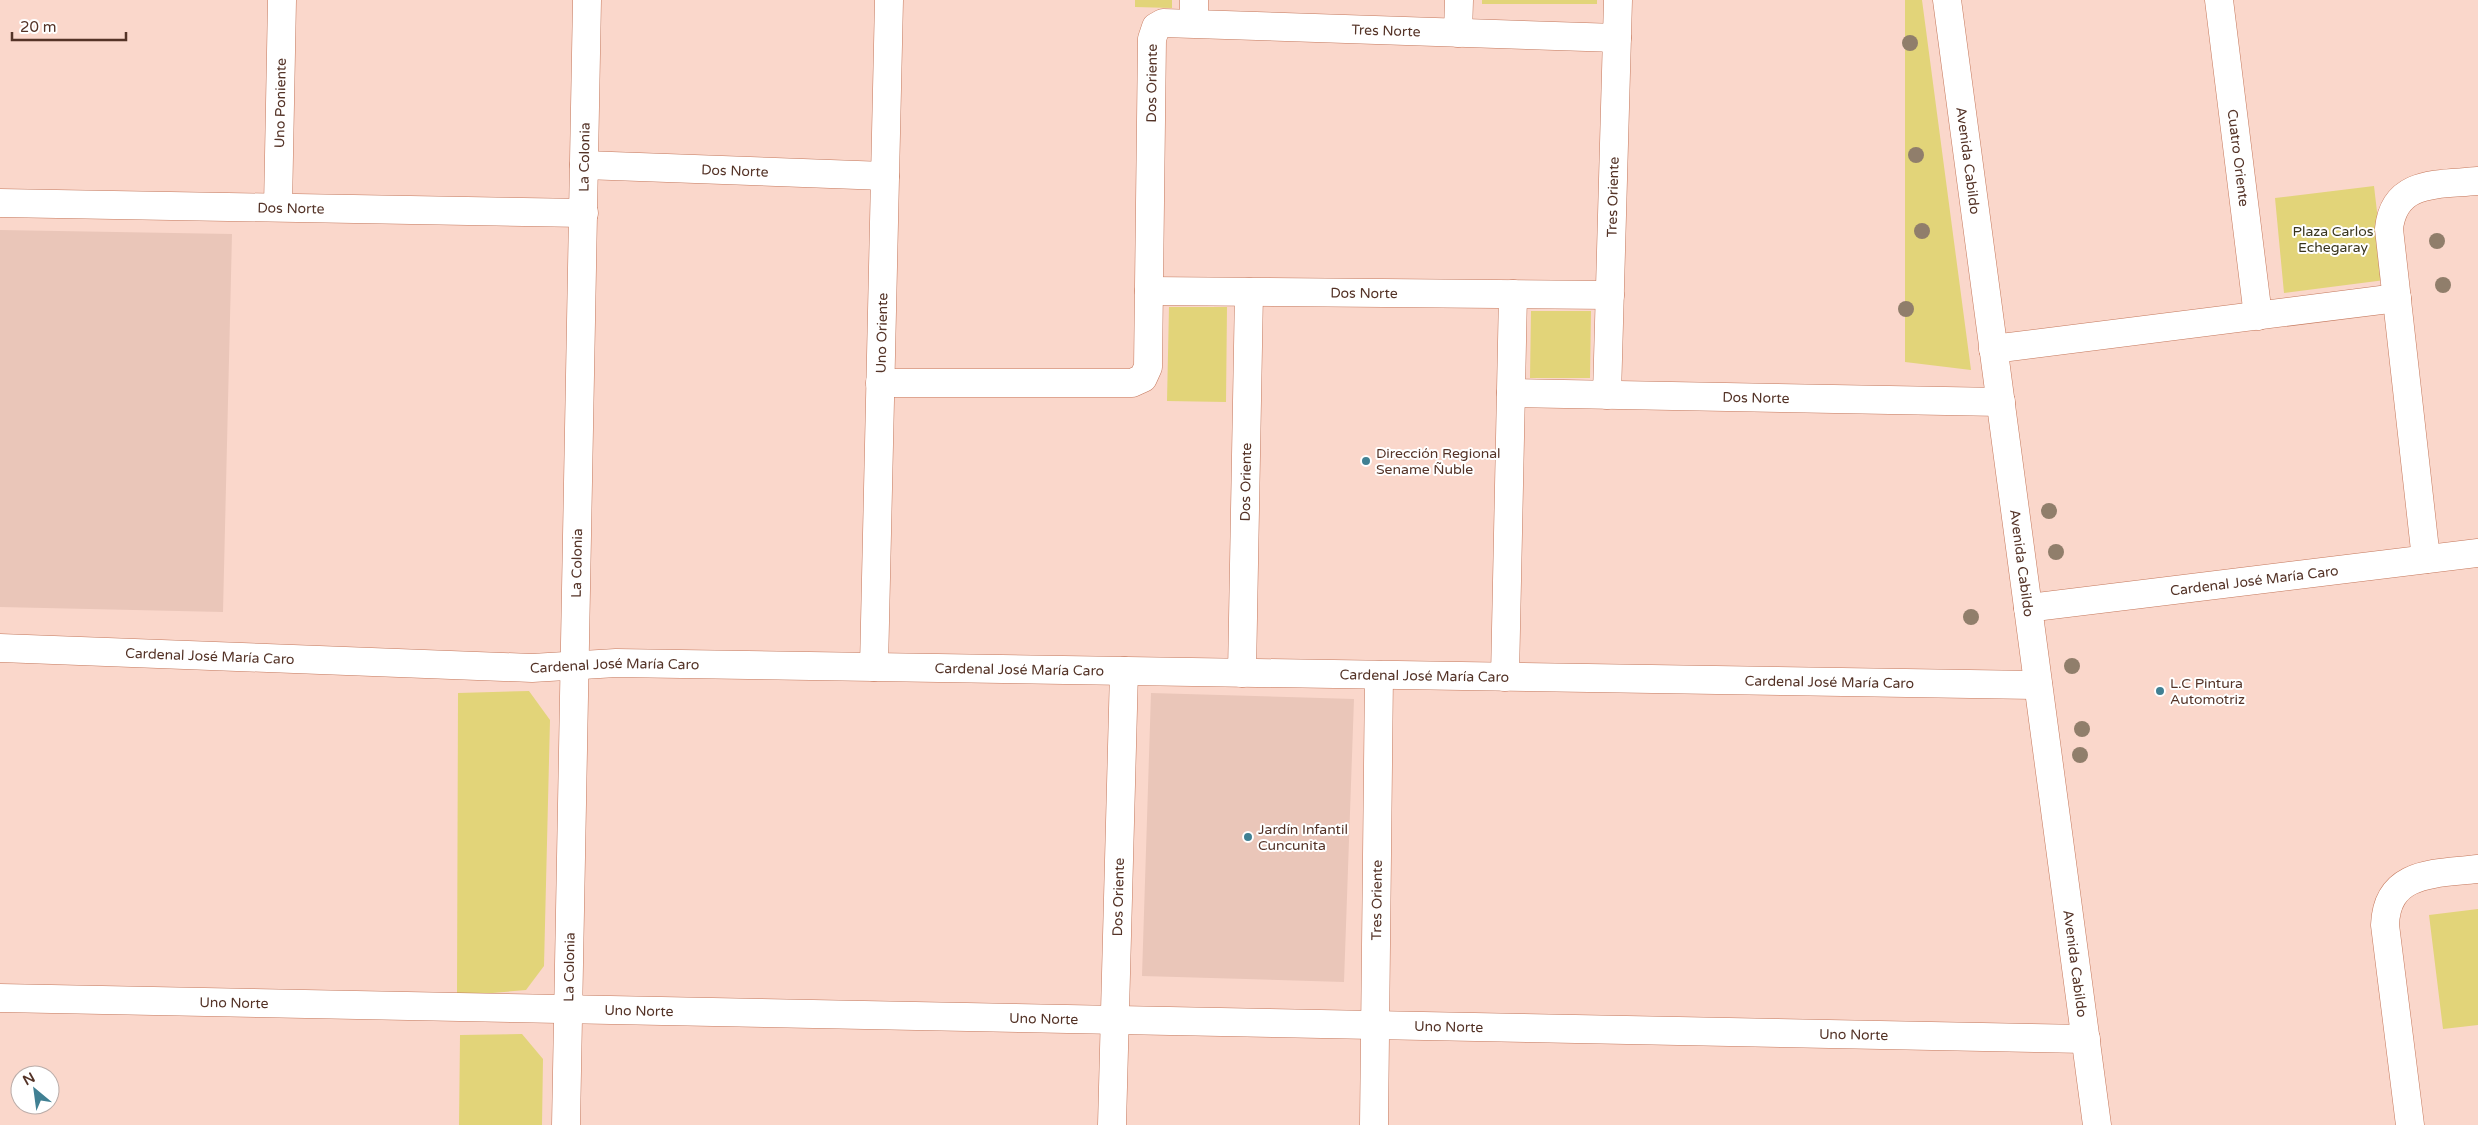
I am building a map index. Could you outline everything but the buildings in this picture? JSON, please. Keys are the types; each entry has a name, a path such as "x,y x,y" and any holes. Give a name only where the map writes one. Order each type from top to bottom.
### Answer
{"street":[{"name":"Uno Poniente","path":"278,207 282,0"},
{"name":"La Colonia","path":"566,1125 587,0"},
{"name":"Uno Oriente","path":"874,667 889,0"},
{"path":"1458,33 1459,0"},
{"name":"Tres Oriente","path":"1607,395 1618,0"},
{"name":"Avenida Cabildo","path":"1947,0 2097,1125"},
{"name":"Cuatro Oriente","path":"2219,0 2258,316"},
{"name":"Tres Norte","path":"1156,27 1194,11 1458,33 1617,38"},
{"name":"Dos Oriente","path":"880,382 1132,383 1143,378 1148,367 1152,39 1156,27"},
{"name":"Dos Norte","path":"584,165 885,176"},
{"path":"2426,559 2389,230 2391,215 2397,202 2407,193 2420,187 2478,181"},
{"name":"Dos Norte","path":"0,203 584,213"},
{"name":"Dos Norte","path":"1148,291 1610,295"},
{"name":"Dos Oriente","path":"1242,673 1249,292"},
{"path":"1505,677 1513,294"},
{"path":"1993,349 2397,298"},
{"name":"Dos Norte","path":"1511,393 2001,402"},
{"name":"Cardenal José María Caro","path":"2028,608 2478,553"},
{"name":"Cardenal José María Caro","path":"0,648 532,668 616,663 2038,685"},
{"name":"Dos Oriente","path":"1112,1125 1124,671"},
{"name":"Tres Oriente","path":"1374,1125 1379,675"},
{"path":"2410,1125 2385,925 2386,914 2394,893 2413,879 2478,868"},
{"name":"Uno Norte","path":"0,998 569,1011 2086,1039"}],"shaded area":[{"path":"0,230 232,234 223,612 0,607"},
{"name":"Jardín Infantil Cuncunita","path":"1151,693 1354,699 1344,982 1142,976"}],"green space":[{"path":"1135,0 1172,0 1172,8 1135,7"},
{"path":"1482,0 1597,0 1597,4 1482,4"},
{"path":"1905,0 1922,0 1971,370 1905,362"},
{"name":"Plaza Carlos Echegaray","path":"2374,186 2385,280 2284,293 2275,198"},
{"path":"1169,307 1227,307 1226,402 1167,401"},
{"path":"1531,311 1591,311 1590,378 1530,378"},
{"path":"529,691 550,720 544,966 526,990 457,996 458,693"},
{"path":"2478,909 2478,1025 2443,1029 2429,915"},
{"path":"522,1034 543,1059 542,1125 459,1125 460,1035"}],"place":[{"name":"Dirección Regional Sename Ñuble","path":"1366,461"},
{"name":"L.C Pintura Automotriz","path":"2160,691"},
{"name":"Jardín Infantil Cuncunita","path":"1248,837"}]}
